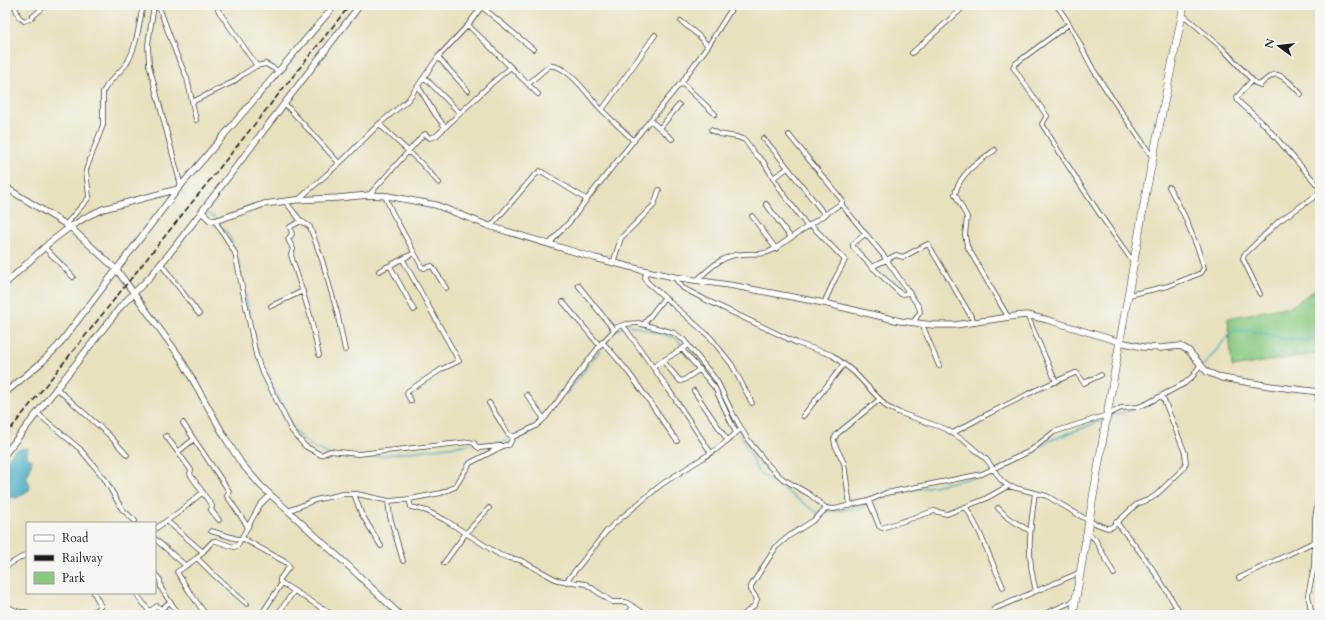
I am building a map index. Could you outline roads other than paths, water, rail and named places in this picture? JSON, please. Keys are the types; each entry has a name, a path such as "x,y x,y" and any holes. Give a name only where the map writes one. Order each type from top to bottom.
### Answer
{"main road":[{"path":"1073,615 1106,418 1153,158 1184,5"}],"street":[{"path":"14,5 19,17 24,21 30,19 46,5"},
{"path":"5,284 68,226 87,200 86,170 103,125 103,92 124,67 131,54 138,32 143,5"},
{"path":"5,393 51,354 179,187 335,5"},
{"path":"5,454 122,305 160,264 202,212 360,5"},
{"path":"550,244 555,236 570,222 586,199 681,84 708,46 734,5"},
{"path":"912,53 966,5"},
{"path":"1056,5 1064,14 1093,68 1116,105 1153,158"},
{"path":"179,187 149,65 148,44 154,6 158,6 160,10 187,78 196,120"},
{"path":"299,200 379,124 408,100 438,57 468,25 483,6 533,49"},
{"path":"218,10 257,66"},
{"path":"1182,14 1221,47 1258,85 1273,75 1279,74 1302,94"},
{"path":"681,21 699,36 708,46"},
{"path":"1069,24 1013,67 1047,116 1042,124 1069,169 1134,263"},
{"path":"468,25 538,94"},
{"path":"602,110 655,35"},
{"path":"438,57 468,91"},
{"path":"192,102 233,82 257,66 266,64 278,71"},
{"path":"528,84 549,66 555,66 570,75 602,110 634,141"},
{"path":"369,195 424,134 431,138 445,127 492,82 511,67"},
{"path":"424,77 460,113"},
{"path":"1252,80 1238,97 1238,101 1265,125 1320,188"},
{"path":"681,84 684,84 715,114"},
{"path":"418,86 435,114 445,127"},
{"path":"285,104 339,163"},
{"path":"660,128 679,105"},
{"path":"650,120 672,139"},
{"path":"379,124 421,162 439,183"},
{"path":"711,130 719,134 745,140 754,153 763,161 792,206 845,260 824,303"},
{"path":"789,135 842,200 843,202 841,204 886,259 910,292 920,310 913,323"},
{"path":"763,138 825,215"},
{"path":"995,150 969,168 955,194 967,217 965,235 967,246 1008,317"},
{"path":"773,178 788,168"},
{"path":"491,226 533,177 540,171 586,199"},
{"path":"1129,295 1168,286 1201,273 1204,268 1184,215 1169,186"},
{"path":"5,187 68,226 116,270 180,357 241,463 270,495 400,615"},
{"path":"68,226 103,210 179,187"},
{"path":"613,263 621,238 654,205 659,190"},
{"path":"1260,294 1243,259 1244,255 1279,221 1320,193"},
{"path":"202,212 210,220 215,221 264,204 369,195 385,196 436,205 491,226 613,263 674,277 824,303 913,323 948,325 1027,315 1120,342 1143,347 1161,348 1180,346 1188,350 1207,372 1222,378 1319,392 1320,414"},
{"path":"385,196 392,212 423,268 432,266 446,288"},
{"path":"285,201 300,221 310,227 338,312 345,350"},
{"path":"766,204 791,238"},
{"path":"697,280 722,259 741,254 761,255 776,249 841,204"},
{"path":"752,216 776,249"},
{"path":"215,221 234,253 256,355 260,367 290,427 295,435 306,446 322,455 327,453 358,454 445,444 475,444 482,448 506,445"},
{"path":"300,221 290,226 292,234 288,240 293,248 291,255 314,330 319,355"},
{"path":"865,234 852,246 901,294 910,292"},
{"path":"872,267 896,255 903,258 928,244 975,322"},
{"path":"45,248 73,277"},
{"path":"379,271 414,253"},
{"path":"403,260 459,361 442,369 407,392 410,401"},
{"path":"160,264 199,314"},
{"path":"390,266 414,310"},
{"path":"646,271 646,281 710,337 732,365 752,403"},
{"path":"674,277 683,288 704,300 797,343 826,352 844,364 864,382 887,407 953,432 987,460 1001,480 1008,486 1053,498 1089,521 1107,528 1112,526 1137,504 1156,495 1185,466 1186,457 1184,447 1162,397"},
{"path":"578,285 614,330"},
{"path":"271,306 303,291"},
{"path":"644,324 664,298"},
{"path":"563,302 632,377 677,441"},
{"path":"1027,315 1056,382"},
{"path":"288,511 315,500 343,494 354,494 388,501 441,493 452,489 458,483 470,463 510,444 512,439 536,426 544,419 614,330 634,323 644,324 674,333 681,338 685,347 715,388 739,431 777,474 808,494 825,511"},
{"path":"922,324 939,366"},
{"path":"624,326 711,453"},
{"path":"653,367 685,347"},
{"path":"685,347 717,381 739,431"},
{"path":"663,361 680,381 684,380 700,369"},
{"path":"803,416 844,364"},
{"path":"743,615 757,603 757,599 751,590 751,586 776,547 825,511 870,503 886,493 982,474 1030,451 1054,432 1106,418 1122,407 1143,406 1162,397 1185,383 1198,370 1200,365"},
{"path":"953,432 982,416 1076,373 1084,383 1101,375"},
{"path":"56,388 110,435 127,455"},
{"path":"694,391 728,441"},
{"path":"527,395 544,419"},
{"path":"850,506 844,463 835,445 834,439 837,434 880,399"},
{"path":"489,403 512,439"},
{"path":"37,413 85,454 104,478 122,509 134,521"},
{"path":"183,423 229,491 227,496 248,527"},
{"path":"566,582 614,524 662,484 711,453 739,431"},
{"path":"166,436 192,470 190,474 212,506 211,510 219,520"},
{"path":"178,452 194,439"},
{"path":"870,503 879,526 882,528 934,511 947,514 993,496 1008,486"},
{"path":"1312,615 1308,595 1313,570 1315,518 1320,488"},
{"path":"156,528 203,492"},
{"path":"1035,493 1030,531 1030,566 1036,591"},
{"path":"354,494 361,513 381,546"},
{"path":"206,615 177,573 178,571 197,558 214,541 234,547 237,546 260,505 270,495"},
{"path":"408,499 411,508 433,513 500,555 520,560 554,579 586,584 612,602 625,602 647,615"},
{"path":"388,501 390,517 403,561"},
{"path":"966,507 978,529 1003,587"},
{"path":"444,563 466,533 489,508"},
{"path":"998,508 1012,521 1030,531"},
{"path":"167,521 203,552"},
{"path":"1116,522 1151,565 1181,615"},
{"path":"211,531 241,539 288,564 289,567 280,579 282,583 333,615"},
{"path":"1087,533 1095,539 1114,574"},
{"path":"156,540 186,566"},
{"path":"1239,578 1314,542"},
{"path":"5,567 26,555"},
{"path":"197,558 247,604"},
{"path":"994,609 1081,572"},
{"path":"156,575 160,580 160,587 180,615"},
{"path":"261,615 282,583"},
{"path":"278,615 294,591"},
{"path":"89,615 101,606 95,594"},
{"path":"137,594 149,611"},
{"path":"1042,615 1076,600"},
{"path":"161,609 170,602"},
{"path":"5,604 19,612 26,612 29,615"},
{"path":"144,615 157,606 165,615"},
{"path":"627,615 633,607"},
{"path":"1162,615 1177,607"},
{"path":"318,615 323,608"}],"water":[{"path":"28,448 27,457 32,460 29,473 26,477 30,485 29,490 17,498 11,497 5,503 5,463 15,450"}],"waterway":[{"path":"206,212 215,218"},
{"path":"219,224 230,237 233,246"},
{"path":"238,261 255,339"},
{"path":"630,325 676,338 717,387"},
{"path":"615,331 623,327"},
{"path":"1204,365 1233,330 1259,332 1281,338 1308,341 1320,330"},
{"path":"566,394 608,340"},
{"path":"257,349 259,359 294,430 300,437 315,448 330,455 356,459 471,444"},
{"path":"1165,396 1186,387 1191,380"},
{"path":"718,391 740,432 758,472 818,513 821,512"},
{"path":"1108,417 1135,409"},
{"path":"1037,448 1049,441 1103,420"},
{"path":"513,440 518,439 534,429"},
{"path":"475,444 509,441"},
{"path":"884,496 982,476"},
{"path":"825,512 860,508 875,500"}],"railway":[{"path":"5,436 350,5"}]}
